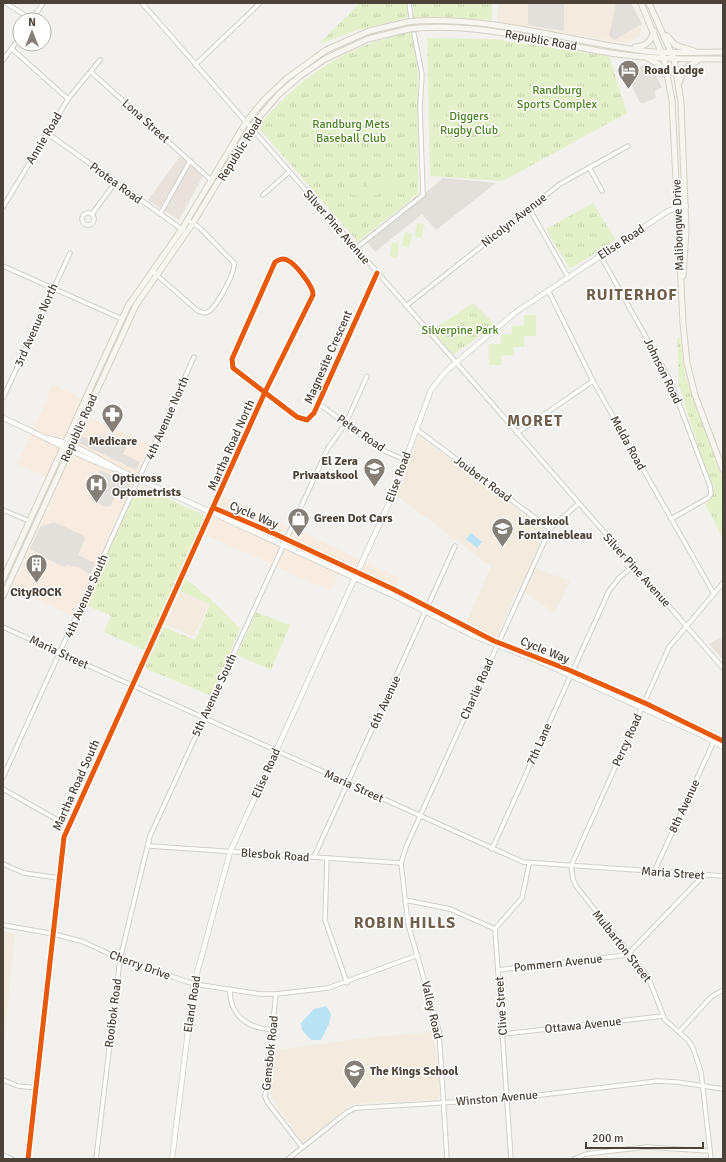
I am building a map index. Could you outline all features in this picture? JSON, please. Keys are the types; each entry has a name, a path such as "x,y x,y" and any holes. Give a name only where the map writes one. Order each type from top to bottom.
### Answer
{"main road":[{"name":"Malibongwe Drive","path":"642,3 664,59 673,111 682,323 687,363 695,395 723,470"},
{"name":"Malibongwe Drive","path":"649,3 662,28 672,53 679,86 686,206 683,281 687,353 697,395 723,464"},
{"name":"Republic Road","path":"3,580 130,302 188,220 246,122 264,100 286,79 326,50 369,31 416,21 446,20 479,22 662,53 723,52"},
{"name":"Republic Road","path":"3,596 136,305 194,223 251,127 279,94 321,62 368,39 409,29 443,26 476,28 646,58 723,59"},
{"path":"662,28 675,45 699,52"},
{"path":"622,47 645,46 652,39 654,31"},
{"path":"646,58 662,69 669,82"},
{"path":"679,86 683,71 699,59"}],"street":[{"path":"6,3 20,12"},
{"path":"37,12 43,3"},
{"name":"Silver Pine Avenue","path":"142,3 578,504 723,668"},
{"path":"196,65 260,3"},
{"path":"409,3 411,17"},
{"path":"355,248 423,195 420,108 422,74 414,34"},
{"path":"3,60 12,49"},
{"path":"15,52 68,99"},
{"path":"91,72 100,60"},
{"name":"Annie Road","path":"3,208 7,198 68,99 91,72"},
{"name":"Lona Street","path":"91,72 212,181"},
{"name":"Protea Road","path":"47,133 187,233"},
{"name":"Nicolyn Avenue","path":"406,306 560,184 628,146"},
{"path":"160,214 190,161"},
{"path":"589,167 602,191"},
{"path":"263,194 289,172"},
{"path":"92,214 115,183"},
{"path":"3,195 7,198"},
{"name":"Elise Road","path":"230,852 389,503 431,390 440,377 498,326 548,290 600,255 678,207 686,206"},
{"path":"529,208 568,277"},
{"path":"152,271 198,310 208,313 213,310 232,274 234,263 205,233 194,223 188,220"},
{"name":"3rd Avenue North","path":"3,398 52,288 70,253"},
{"name":"Johnson Road","path":"600,255 670,380 710,486 711,494 706,500 671,519"},
{"name":"Magnesite Crescent","path":"289,261 281,259 275,262 232,359 233,368 297,417 304,420 312,416 377,272"},
{"name":"Martha Road North","path":"211,512 313,293 311,285 289,261"},
{"path":"3,266 122,319"},
{"name":"Melda Road","path":"548,290 593,381 714,594"},
{"name":"4th Avenue North","path":"139,479 194,357"},
{"name":"5th Avenue South","path":"149,846 150,836 157,820 329,444 346,423 367,376"},
{"path":"517,433 593,381"},
{"name":"Peter Road","path":"318,403 378,448 405,460"},
{"path":"3,418 70,448 109,463 121,471 354,577 474,636 541,662 714,741 723,747"},
{"name":"Joubert Road","path":"416,430 550,529"},
{"name":"4th Avenue South","path":"3,777 139,479"},
{"name":"Charlie Road","path":"401,863 406,847 550,529 578,504"},
{"path":"3,510 29,522"},
{"name":"Martha Road South","path":"28,1159 54,934 62,845 68,826 211,512"},
{"name":"6th Avenue","path":"314,857 455,546"},
{"name":"7th Lane","path":"492,849 609,591 619,578 633,566"},
{"name":"Percy Road","path":"571,866 669,647 723,583"},
{"name":"Maria Street","path":"3,627 492,849 529,864 723,876"},
{"name":"8th Avenue","path":"654,872 714,741"},
{"path":"3,789 68,826"},
{"name":"Blesbok Road","path":"149,846 401,863"},
{"name":"Rooibok Road","path":"96,1159 120,958 149,846"},
{"name":"Eland Road","path":"172,1159 194,984 230,852"},
{"path":"327,858 325,920 347,982"},
{"name":"Valley Road","path":"401,863 408,924 438,1026 447,1159"},
{"path":"3,864 24,873 59,878"},
{"path":"405,900 450,909 495,929 522,898 529,864"},
{"name":"Mulbarton Street","path":"571,866 573,879 576,886 650,980 663,1016 668,1023 688,1040 693,1048 700,1066 711,1159"},
{"path":"629,954 704,875"},
{"name":"Cherry Drive","path":"3,925 54,934 90,944 120,958 194,984 260,994 276,994 328,988 418,955"},
{"name":"Clive Street","path":"495,929 511,1159"},
{"name":"Pommern Avenue","path":"498,970 629,954"},
{"path":"230,989 231,1004 239,1016 254,1027 273,1030"},
{"path":"679,1032 711,997 723,990"},
{"name":"Gemsbok Road","path":"276,994 265,1097 270,1106 302,1147"},
{"name":"Ottawa Avenue","path":"502,1034 663,1016"},
{"path":"3,1080 18,1086 36,1088"},
{"name":"Winston Avenue","path":"288,1159 352,1109 507,1099 658,1081 702,1085 723,1089"},
{"path":"574,1159 586,1154 646,1148 710,1151"},
{"path":"3,1155 12,1159"}],"shaded area":[{"path":"498,3 632,3 642,23 639,38 625,43 497,22"},
{"path":"528,3 564,4 564,31 528,25"},
{"path":"616,3 631,3 642,24 614,40 609,36"},
{"path":"644,64 650,66 662,87 655,91 656,98 640,103 626,73"},
{"path":"180,156 203,176 179,220 148,200"},
{"path":"443,178 496,183 436,230 422,214 375,252 367,242"},
{"path":"53,384 83,399 78,412 150,445 74,617 12,588 60,483 18,464"},
{"path":"98,434 126,447 123,454 140,462 136,470 77,442 80,435 94,442"},
{"name":"Laerskool Fontainebleau","path":"419,436 545,531 530,566 570,581 555,613 518,588 496,639 466,624 491,566 397,496"},
{"path":"100,470 129,483 131,489 126,498 116,493 111,506 106,507 90,499 92,496 89,495 93,485 96,485 99,477 97,475"},
{"path":"223,496 400,578 393,593 341,568 331,591 206,535"},
{"path":"54,522 84,536 85,539 78,555 95,563 90,575 79,567 66,565 65,567 47,559 46,561 41,558 42,555 30,549 40,527"},
{"path":"180,591 209,604 194,637 165,624"},
{"path":"723,636 723,660 709,644"},
{"path":"3,932 15,934 3,1051"},
{"name":"The Kings School","path":"434,1032 440,1094 436,1100 351,1104 304,1143 282,1114 272,1096 270,1087 275,1050 379,1036"}],"green space":[{"path":"360,3 407,3 409,17 358,30 319,44"},
{"path":"413,3 492,3 492,20 414,18"},
{"name":"Randburg Mets Baseball Club","path":"413,31 418,75 418,194 358,242 258,127 291,92 308,77 327,65 346,54 367,45 389,37"},
{"path":"427,38 493,39 609,56 627,113 503,181 430,176"},
{"path":"350,177 363,177 363,195 351,195"},
{"path":"367,177 379,177 379,195 367,195"},
{"path":"381,177 393,177 393,195 381,195"},
{"path":"395,177 408,177 408,194 395,194"},
{"path":"593,203 616,240 570,269 546,229"},
{"path":"417,223 424,224 422,238 415,237"},
{"path":"405,232 412,234 409,248 402,246"},
{"path":"392,242 399,244 397,258 390,256"},
{"name":"Silverpine Park","path":"473,303 495,325 453,355 432,330"},
{"path":"524,315 536,315 536,336 524,336 524,347 513,347 513,355 501,356 501,365 489,365 489,344 501,344 501,335 512,334 512,326 524,325"},
{"path":"680,337 685,375 723,481 723,538 706,506 709,497 710,484 679,385 677,339"},
{"path":"142,487 206,516 146,651 104,632 111,616 84,604 136,490"},
{"path":"185,578 216,604 240,629 212,696 144,668 164,627 195,640 210,604 180,591"},
{"path":"256,612 290,625 271,670 237,655"}],"water":[{"path":"471,533 482,542 477,548 466,539"},
{"path":"326,1006 331,1014 329,1024 321,1040 311,1040 302,1030 301,1023 314,1009"}],"cycle path":[{"path":"28,1159 64,837 265,392 313,295 303,276 295,266 287,260 281,259 275,262 232,359 233,368 297,417 307,420 314,413 377,273"},
{"name":"Cycle Way","path":"214,508 275,534 395,590 494,641 569,670 647,704 723,741"}],"place":[{"name":"Road Lodge","path":"628,90"},
{"name":"Medicare","path":"113,434"},
{"name":"El Zera Privaatskool","path":"374,488"},
{"name":"Opticross Optometrists","path":"96,504"},
{"name":"Green Dot Cars","path":"299,538"},
{"name":"Laerskool Fontainebleau","path":"503,548"},
{"name":"CityROCK","path":"36,584"},
{"name":"The Kings School","path":"355,1090"}],"district":[{"name":"RUITERHOF","path":"632,294"},
{"name":"MORET","path":"535,420"},
{"name":"ROBIN HILLS","path":"405,922"}],"park label":[{"name":"Randburg Sports Complex","path":"557,97"},
{"name":"Diggers Rugby Club","path":"469,123"}]}
